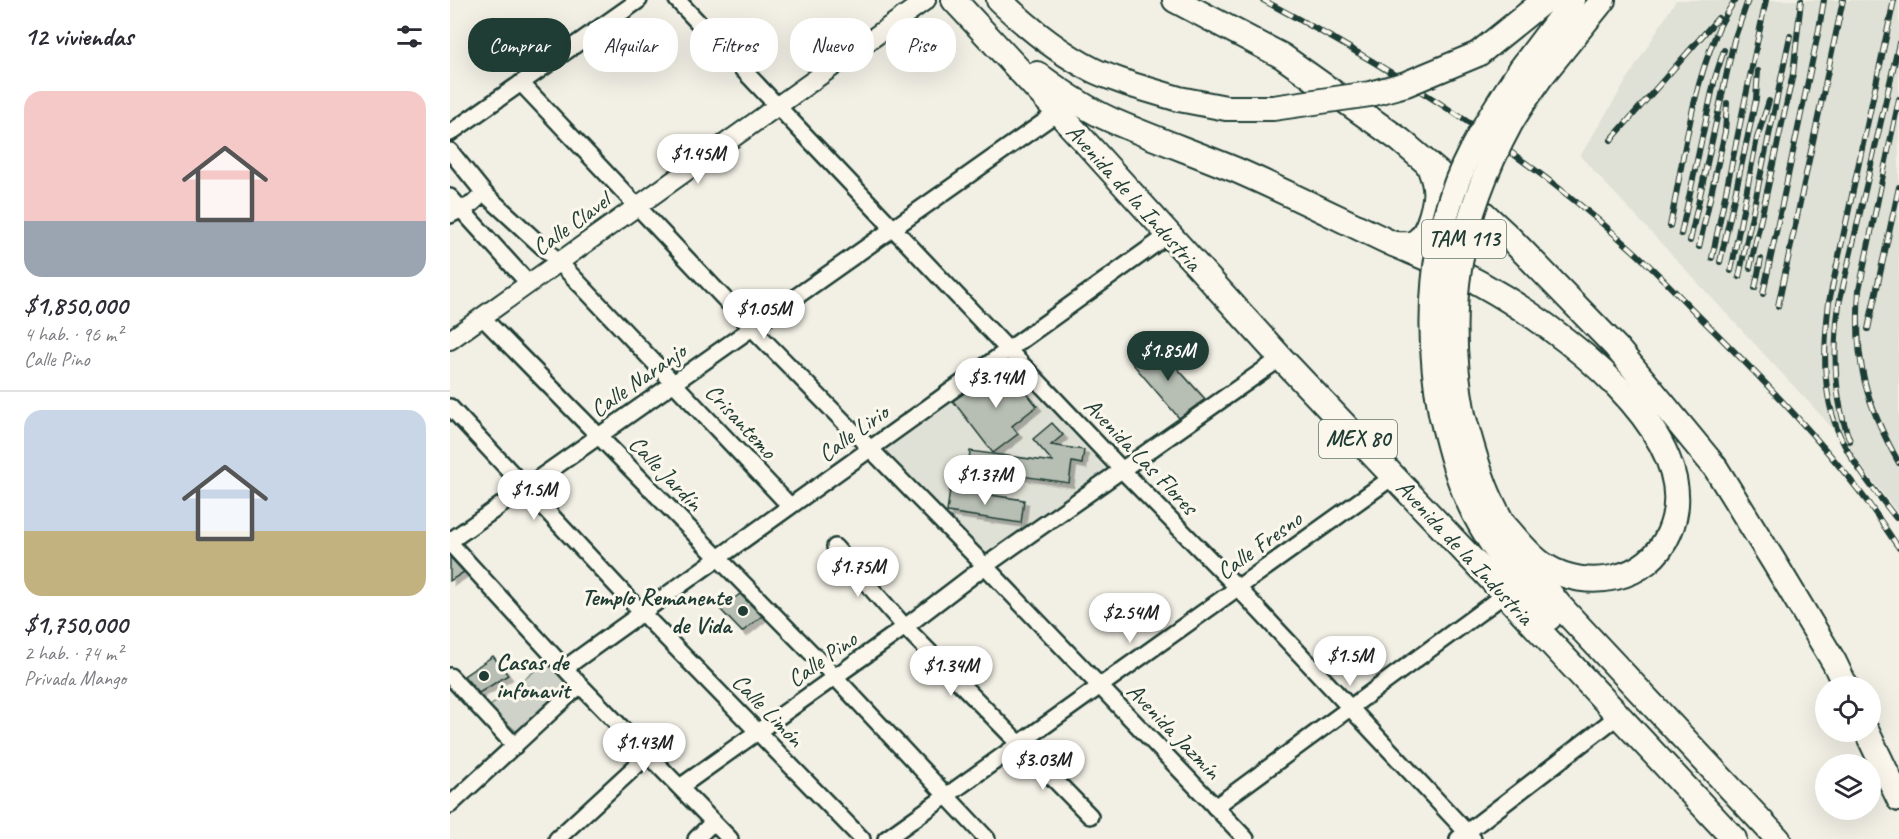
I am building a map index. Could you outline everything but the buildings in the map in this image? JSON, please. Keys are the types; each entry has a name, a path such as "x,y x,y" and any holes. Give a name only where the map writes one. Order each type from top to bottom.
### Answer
{"highway":[{"name":"Avenida de la Industria","path":"954,0 1281,358 1734,839"},
{"path":"999,0 1014,15 1062,52 1094,71 1179,99 1226,108 1273,108 1370,94 1406,84 1478,54 1545,0"},
{"path":"1175,0 1282,56 1400,140 1510,238 1616,347 1715,467 1841,676"},
{"name":"TAM 113","path":"1505,526 1490,499 1474,454 1452,414 1456,376 1454,340 1460,256 1469,220 1496,151 1531,74 1573,0"},
{"name":"TAM 113","path":"1531,74 1603,0"},
{"path":"987,36 1055,88 1109,119 1238,171 1480,283 1562,336 1620,388 1653,431 1672,467 1675,508 1670,532 1663,546 1648,560 1622,576 1602,581 1572,578 1544,565 1505,526"},
{"path":"1394,244 1411,244 1423,236 1426,229 1435,197 1433,176 1428,164"},
{"path":"1452,414 1459,478 1474,513 1494,549 1520,585 1602,680 1618,716"},
{"path":"1505,526 1559,605 1778,839"},
{"path":"1872,742 1899,799"}],"street":[{"path":"450,133 639,0"},
{"name":"Avenida Las Flores","path":"677,0 1123,471 1238,588 1466,837"},
{"name":"Calle Clavel","path":"450,340 926,0"},
{"name":"Avenida Jazmín","path":"521,83 752,328 871,448 1246,839"},
{"name":"Calle Naranjo","path":"450,542 1058,112"},
{"name":"Crisantemo","path":"450,151 484,193 560,262 790,506"},
{"path":"456,212 472,204 484,193"},
{"path":"450,196 456,212 529,284"},
{"name":"Calle Lirio","path":"565,668 1167,235"},
{"name":"Calle Jardín","path":"482,317 835,677 987,839"},
{"name":"Calle Pino","path":"680,787 905,627 985,566 1281,358"},
{"name":"Calle Limón","path":"450,407 642,613 862,839"},
{"name":"Calle Fresno","path":"886,839 1394,476"},
{"path":"450,542 580,685 730,839"},
{"path":"835,547 905,627 1090,816"},
{"path":"1215,807 1505,594"},
{"path":"451,679 515,746"},
{"path":"450,805 580,685"},
{"path":"1466,837 1618,716"},
{"path":"557,839 648,755"},
{"path":"696,839 713,822"}],"shaded area":[{"path":"1676,0 1899,0 1899,515 1827,422 1580,156"},
{"path":"1003,358 1107,470 986,558 883,447"},
{"path":"550,659 572,686 517,732 489,707"}],"railway":[{"path":"1263,0 1359,53 1452,112 1542,175 1627,245 1661,277 1810,432 1863,496 1899,548"},
{"path":"1670,226 1694,103 1708,55 1719,28 1735,0"},
{"path":"1690,241 1734,40 1748,0"},
{"path":"1712,258 1766,0"},
{"path":"1750,268 1793,74 1801,0"},
{"path":"1763,294 1824,0"},
{"path":"1778,306 1843,0"},
{"path":"1894,0 1829,302 1825,357 1828,394 1837,429 1856,465 1896,518"},
{"path":"1611,140 1718,18"},
{"path":"1739,277 1790,36"},
{"path":"1850,441 1837,390 1835,356 1839,304 1899,43"},
{"path":"1681,234 1715,78 1724,50"},
{"path":"1720,262 1756,99 1758,71"},
{"path":"1899,99 1859,290 1858,315 1860,360 1864,380 1878,421 1899,463"},
{"path":"1731,271 1757,138 1769,101"},
{"path":"1699,247 1725,132 1727,103"},
{"path":"1868,329 1899,187"},
{"path":"1755,288 1761,259"}],"place":[{"name":"Templo Remanente de Vida","path":"743,611"},
{"name":"Casas de infonavit","path":"484,676"}]}
